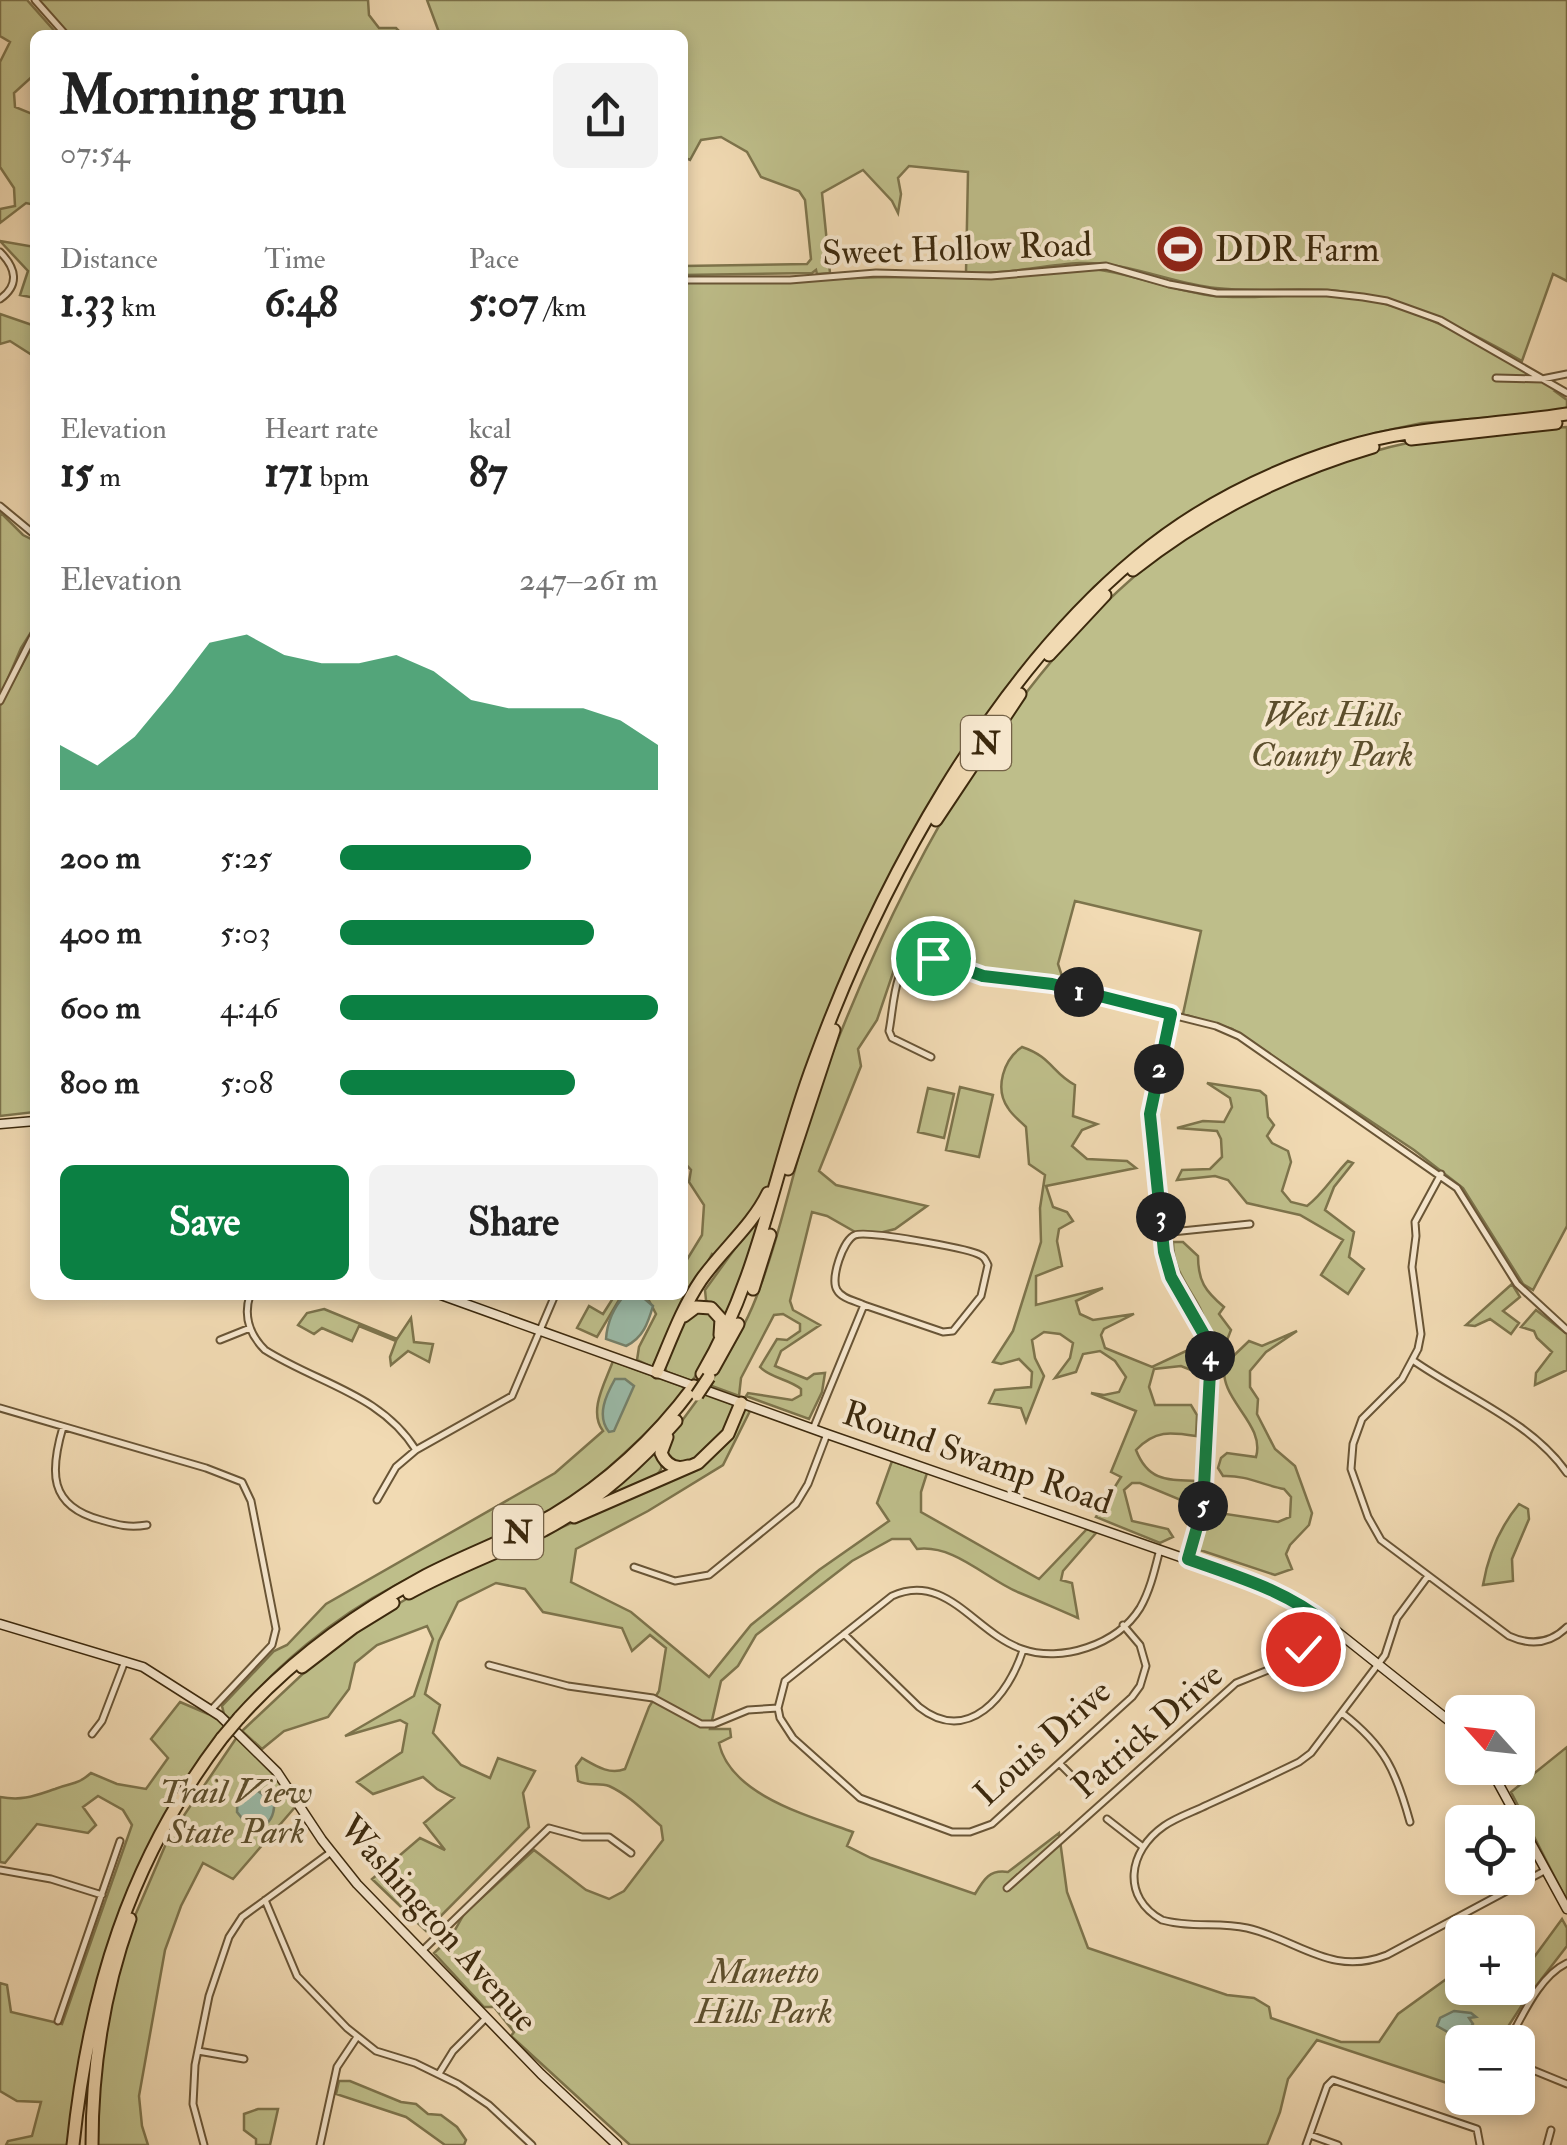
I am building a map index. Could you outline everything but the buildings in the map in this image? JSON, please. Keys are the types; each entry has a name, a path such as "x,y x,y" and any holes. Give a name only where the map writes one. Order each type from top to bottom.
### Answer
{"highway":[{"name":"N","path":"706,1372 745,1288 815,1057 852,967 914,844 1002,706 1054,637 1139,555 1190,518 1252,483 1377,438 1423,429 1567,418"},
{"name":"N","path":"240,1722 354,1627 414,1590 547,1528 610,1486 678,1419 752,1291 807,1104 839,1017 880,925 936,820 991,734 1074,626 1128,573 1163,546 1212,514 1280,479 1326,461 1412,438 1567,418"},
{"path":"657,1372 691,1295 759,1210 788,1138"},
{"path":"706,1372 722,1328 719,1315 704,1302 701,1291 710,1268"},
{"path":"676,1328 693,1308 710,1308"},
{"name":"N","path":"73,2145 91,2025 122,1918 160,1830 184,1791 272,1683 324,1638 372,1606 551,1516 584,1494 645,1444 692,1394"},
{"path":"678,1419 662,1453 668,1464 683,1468 718,1444 741,1403"},
{"path":"547,1528 698,1464 728,1434 741,1403"},
{"name":"N","path":"92,2145 101,2028 128,1925 168,1832 226,1740"}],"street":[{"path":"36,0 62,30"},
{"path":"0,252 14,268 15,279 0,299"},
{"name":"Sweet Hollow Road","path":"688,280 790,280 876,273 991,276 1106,266 1218,293 1327,293 1387,301 1440,320 1567,393"},
{"path":"1496,378 1542,379 1567,374"},
{"path":"0,506 30,531"},
{"path":"0,701 30,642"},
{"path":"931,1057 892,1038 889,1031 900,975 911,956 919,953 983,976 1052,984 1199,1020 1239,1036 1457,1188 1517,1284 1567,1330"},
{"path":"1171,1014 1150,1114 1162,1233 1171,1277 1198,1322 1209,1352 1205,1491 1188,1559"},
{"path":"0,1124 30,1121"},
{"path":"1441,1174 1415,1222 1412,1267 1420,1334 1414,1362 1362,1420 1353,1444 1351,1469 1368,1517 1381,1540 1509,1636 1532,1643 1553,1638 1567,1626"},
{"path":"1162,1233 1250,1224"},
{"path":"854,1235 882,1236 978,1254 988,1265 981,1296 954,1331 943,1332 864,1305 844,1297 836,1289 834,1279 847,1241 854,1235"},
{"path":"249,1300 247,1313 254,1339 278,1358 376,1406 405,1433 416,1450"},
{"name":"Round Swamp Road","path":"454,1300 1278,1591 1327,1624 1445,1718"},
{"path":"378,1500 396,1467 416,1450 512,1396 553,1300"},
{"path":"813,1429 864,1305"},
{"path":"220,1340 250,1328"},
{"path":"1414,1362 1521,1428 1567,1473"},
{"path":"0,1408 242,1482 255,1516 276,1629 272,1646 211,1710"},
{"path":"63,1427 53,1459 54,1476 67,1502 88,1517 130,1528 147,1525"},
{"path":"634,1567 675,1581 709,1575 796,1504 827,1434"},
{"path":"1123,1626 1144,1599 1160,1549"},
{"path":"1428,1576 1397,1618 1390,1646 1311,1753 1167,1823 1144,1847 1132,1871 1136,1893 1151,1914 1174,1924 1248,1928 1343,1963 1387,1956 1546,1870"},
{"path":"490,1665 568,1686 656,1699 700,1724 714,1724 748,1710 778,1708 784,1681 892,1596 918,1588 940,1594 999,1637 1024,1650 1016,1674 1003,1693 980,1712 955,1722 929,1715 844,1634"},
{"name":"Washington Avenue","path":"0,1624 125,1661 156,1674 211,1710 240,1722 357,1884 486,2018 617,2145"},
{"name":"Patrick Drive","path":"1007,1888 1236,1683 1288,1662 1327,1624"},
{"name":"Louis Drive","path":"778,1708 793,1738 860,1798 952,1832 970,1832 992,1824 1060,1764 1140,1686 1146,1666 1134,1636 1123,1626 1083,1649 1050,1654 1024,1650"},
{"path":"92,1734 102,1721 125,1661"},
{"path":"1342,1713 1387,1756 1410,1822"},
{"name":"Patrick Drive","path":"1060,1764 1085,1789"},
{"path":"1499,1785 1567,1909"},
{"name":"Patrick Drive","path":"1107,1819 1144,1847"},
{"path":"422,1950 549,1828 588,1838 609,1837 631,1853"},
{"path":"58,2021 120,1841"},
{"path":"204,2145 194,2104 198,2051 209,1996 228,1937 242,1917 331,1852"},
{"path":"0,1870 52,1879 102,1895"},
{"path":"266,1900 296,1976 358,2037 376,2051 439,2073 489,2105 532,2145"},
{"path":"1518,2025 1536,1994 1567,1963"},
{"path":"439,2073 453,2051 486,2018"},
{"path":"320,2145 337,2067 358,2037"},
{"path":"198,2051 244,2058"},
{"path":"1535,2071 1567,2084"},
{"path":"1306,2145 1327,2086 1333,2080 1477,2129 1480,2145"},
{"path":"1547,2145 1552,2130"},
{"path":"1310,2135 1338,2145"}],"green space":[{"path":"0,0 27,0 54,30 30,30 30,79 14,93 15,107 30,113 30,204 0,223 0,209 15,206 14,188 0,167 0,62 10,42 0,36"},
{"path":"38,0 368,0 369,15 379,28 398,30 62,30"},
{"path":"427,0 1567,0 1567,281 1553,274 1522,361 1433,316 1363,295 1323,290 1216,288 1097,263 966,273 968,172 909,166 898,178 898,213 863,170 822,193 830,273 817,274 816,270 688,275 688,266 807,264 811,259 805,200 799,191 761,177 747,152 721,137 701,140 688,159 688,30 438,30"},
{"path":"0,241 30,246 30,297 20,295 28,271"},
{"path":"1086,268 1214,296 1330,295 1393,306 1451,329 1562,392 1556,392 1567,400 1567,411 1422,423 1375,433 1219,494 1168,527 1094,587 1020,671 951,777 826,1023 798,1092 768,1189 717,1257 712,1254 688,1299 688,1258 702,1235 704,1205 689,1182 688,1167 688,283 997,278"},
{"path":"0,314 30,324 30,354 10,341 0,344"},
{"name":"West Hills County Park","path":"1567,427 1567,1226 1533,1290 1523,1284 1463,1188 1414,1150 1232,1029 1183,1014 1201,931 1075,901 1058,964 1062,976 1058,979 984,972 945,957 963,954 965,947 936,930 898,958 877,1020 858,1049 861,1066 819,1171 836,1185 927,1206 895,1229 864,1237 812,1212 790,1301 793,1310 820,1325 781,1351 775,1366 807,1379 825,1373 822,1392 809,1419 746,1396 748,1393 792,1400 801,1395 801,1389 760,1367 777,1339 787,1340 800,1331 800,1324 783,1314 774,1315 741,1378 739,1396 709,1385 756,1298 827,1067 899,901 943,818 993,739 1048,665 1111,598 1181,540 1258,493 1396,446 1469,434"},
{"path":"0,512 30,538 30,634 0,697"},
{"path":"30,650 30,1113 0,1116 0,706"},
{"path":"1022,1047 1040,1055 1075,1085 1073,1116 1097,1124 1082,1130 1072,1146 1087,1159 1127,1161 1136,1168 1046,1186 1053,1207 1067,1212 1073,1221 1059,1229 1062,1266 1036,1276 1036,1305 1103,1288 1076,1301 1080,1314 1093,1320 1134,1314 1104,1329 1101,1335 1105,1348 1152,1367 1186,1351 1202,1364 1201,1374 1181,1366 1154,1369 1149,1387 1155,1405 1191,1405 1197,1415 1196,1436 1163,1434 1136,1450 1146,1468 1160,1477 1196,1481 1195,1506 1140,1483 1132,1483 1124,1490 1132,1521 1168,1529 1173,1537 1160,1543 1096,1517 1121,1477 1111,1472 1136,1411 1091,1393 1119,1392 1126,1377 1115,1361 1100,1351 1083,1354 1076,1372 1055,1378 1070,1358 1073,1343 1060,1334 1044,1332 1032,1340 1044,1376 1026,1422 1021,1408 989,1403 995,1390 1031,1387 1032,1372 1019,1359 993,1362 1013,1331 1041,1242 1040,1208 1045,1175 1029,1164 1026,1127 1010,1111 1002,1092 1006,1066"},
{"path":"1207,1083 1260,1091 1266,1096 1268,1117 1274,1125 1267,1136 1288,1151 1291,1162 1282,1191 1291,1202 1307,1206 1348,1161 1353,1163 1334,1187 1325,1210 1354,1232 1349,1257 1364,1269 1348,1294 1321,1275 1343,1240 1300,1215 1247,1203 1228,1180 1215,1176 1177,1180 1182,1170 1210,1169 1222,1157 1217,1131 1177,1128 1203,1121 1224,1122 1232,1107 1230,1098"},
{"path":"960,1087 993,1095 979,1157 946,1150"},
{"path":"928,1088 954,1094 944,1138 918,1132"},
{"path":"765,1207 725,1325 706,1300 705,1290"},
{"path":"1173,1242 1183,1242 1198,1256 1204,1285 1224,1307 1219,1314 1231,1330 1222,1353 1215,1355 1202,1313 1178,1269"},
{"path":"1512,1284 1520,1297 1503,1311 1519,1323 1511,1334 1490,1319 1475,1326 1466,1325"},
{"path":"612,1300 619,1300 597,1337 577,1328 589,1306 603,1314"},
{"path":"649,1300 688,1300 652,1367 637,1360 639,1347 656,1314"},
{"path":"706,1308 720,1327 704,1364 692,1381 667,1372 664,1366 688,1314"},
{"path":"324,1309 397,1339 411,1318 414,1342 433,1344 429,1362 408,1351 391,1365 396,1341 359,1326 352,1341 322,1328 314,1334 298,1325 307,1313"},
{"path":"1536,1310 1567,1334 1567,1370 1535,1385 1536,1373 1552,1352 1534,1331 1521,1327"},
{"path":"1297,1331 1266,1352 1250,1371 1250,1387 1258,1399 1257,1414 1275,1449 1295,1466 1312,1513 1309,1525 1286,1554 1292,1569 1275,1575 1200,1550 1200,1545 1213,1512 1278,1522 1290,1517 1291,1497 1284,1489 1223,1476 1218,1468 1227,1453 1256,1457 1257,1445 1228,1389 1225,1364 1249,1341 1262,1346"},
{"path":"613,1361 687,1388 642,1437 569,1499 512,1532 412,1577 350,1612 307,1644 231,1720 224,1714 222,1706 326,1604 555,1473 603,1431 597,1406"},
{"path":"703,1392 734,1405 721,1438 686,1465 668,1460 665,1444"},
{"name":"Manetto Hills Park","path":"745,1409 750,1411 723,1465 576,1549 571,1582 631,1612 709,1677 751,1625 889,1521 877,1503 892,1461 927,1473 921,1492 921,1512 1039,1579 1087,1529 1096,1533 1063,1571 1061,1580 1072,1583 1078,1618 1008,1587 958,1557 917,1549 910,1539 892,1539 852,1561 756,1635 738,1666 721,1681 710,1729 730,1729 731,1737 719,1743 726,1761 755,1790 794,1811 853,1832 847,1846 871,1858 975,1894 988,1876 1008,1872 1059,1833 1067,1892 1088,1948 1227,1995 1254,1998 1269,2007 1271,2018 1341,2042 1379,2042 1398,2014 1445,1980 1445,2005 1522,2005 1509,2025 1445,2025 1445,2082 1317,2040 1288,2079 1267,2145 630,2145 511,2036 514,2032 494,2007 484,2007 434,1953 451,1937 464,1914 534,1850 586,1890 609,1899 624,1891 663,1840 661,1826 623,1794 609,1786 578,1781 576,1766 582,1758 608,1770 625,1769 659,1691 666,1648 650,1635 632,1651 622,1628 543,1612 525,1589 496,1583 458,1602 439,1641 425,1694 440,1705 433,1733 461,1765 490,1778 498,1758 535,1771 523,1793 529,1827 426,1931 372,1879 420,1838 445,1850 424,1823 454,1798 423,1777 373,1794 357,1782 402,1752 407,1724 400,1720 345,1736 414,1696 433,1639 427,1626 377,1645 355,1663 349,1689 328,1717 284,1731 262,1749 242,1731 327,1651 420,1591 694,1468"},
{"path":"660,1443 662,1463 656,1475 627,1492 587,1507"},
{"path":"1519,1504 1528,1509 1529,1519 1512,1559 1513,1581 1483,1585 1496,1542"},
{"path":"180,1702 210,1712 225,1726 161,1824 116,1924 87,2029 69,2145 6,2145 8,2141 32,2136 41,2102 17,2101 0,2091 0,1983 7,1985 11,2012 62,2024 132,1825 123,1810 98,1796 83,1807 96,1825 88,1833 37,1824 5,1863 0,1862 0,1797 34,1796 78,1782 91,1773 117,1784 146,1789 168,1758 151,1739"},
{"name":"Trail View State Park","path":"237,1737 266,1764 296,1806 233,1879 203,1863 165,1950 139,2096 148,2145 96,2145 102,2042 125,1939 168,1839"},
{"path":"1567,1747 1567,1901 1535,1839 1535,1805 1518,1805 1511,1792 1520,1785 1535,1785 1535,1773"},
{"name":"Manetto Hills Park","path":"1562,1919 1567,1928 1567,1946 1535,1987 1535,1956"},
{"path":"339,2081 350,2081 401,2102 416,2104 428,2114 441,2115 457,2127 466,2140 464,2145 445,2145 406,2117 336,2094"},
{"path":"278,2109 270,2145 256,2145 256,2139 244,2130 244,2114"}],"shaded area":[{"path":"621,1300 646,1300 653,1306 641,1334 626,1346 606,1339"},
{"path":"615,1379 625,1379 634,1386 614,1431 609,1432 603,1412"},
{"path":"252,1787 274,1802 271,1818 258,1828 245,1822 237,1812 240,1796"},
{"path":"1454,2011 1476,2017 1469,2018 1472,2025 1445,2025 1445,2031 1437,2026 1440,2018"}],"place":[{"name":"DDR Farm","path":"1180,249"}],"route":[{"path":"933,958 983,976 1052,984 1171,1014 1150,1114 1164,1252 1171,1277 1206,1338 1210,1372 1205,1491 1188,1559 1262,1584 1306,1607 1327,1624 1303,1649"}]}
